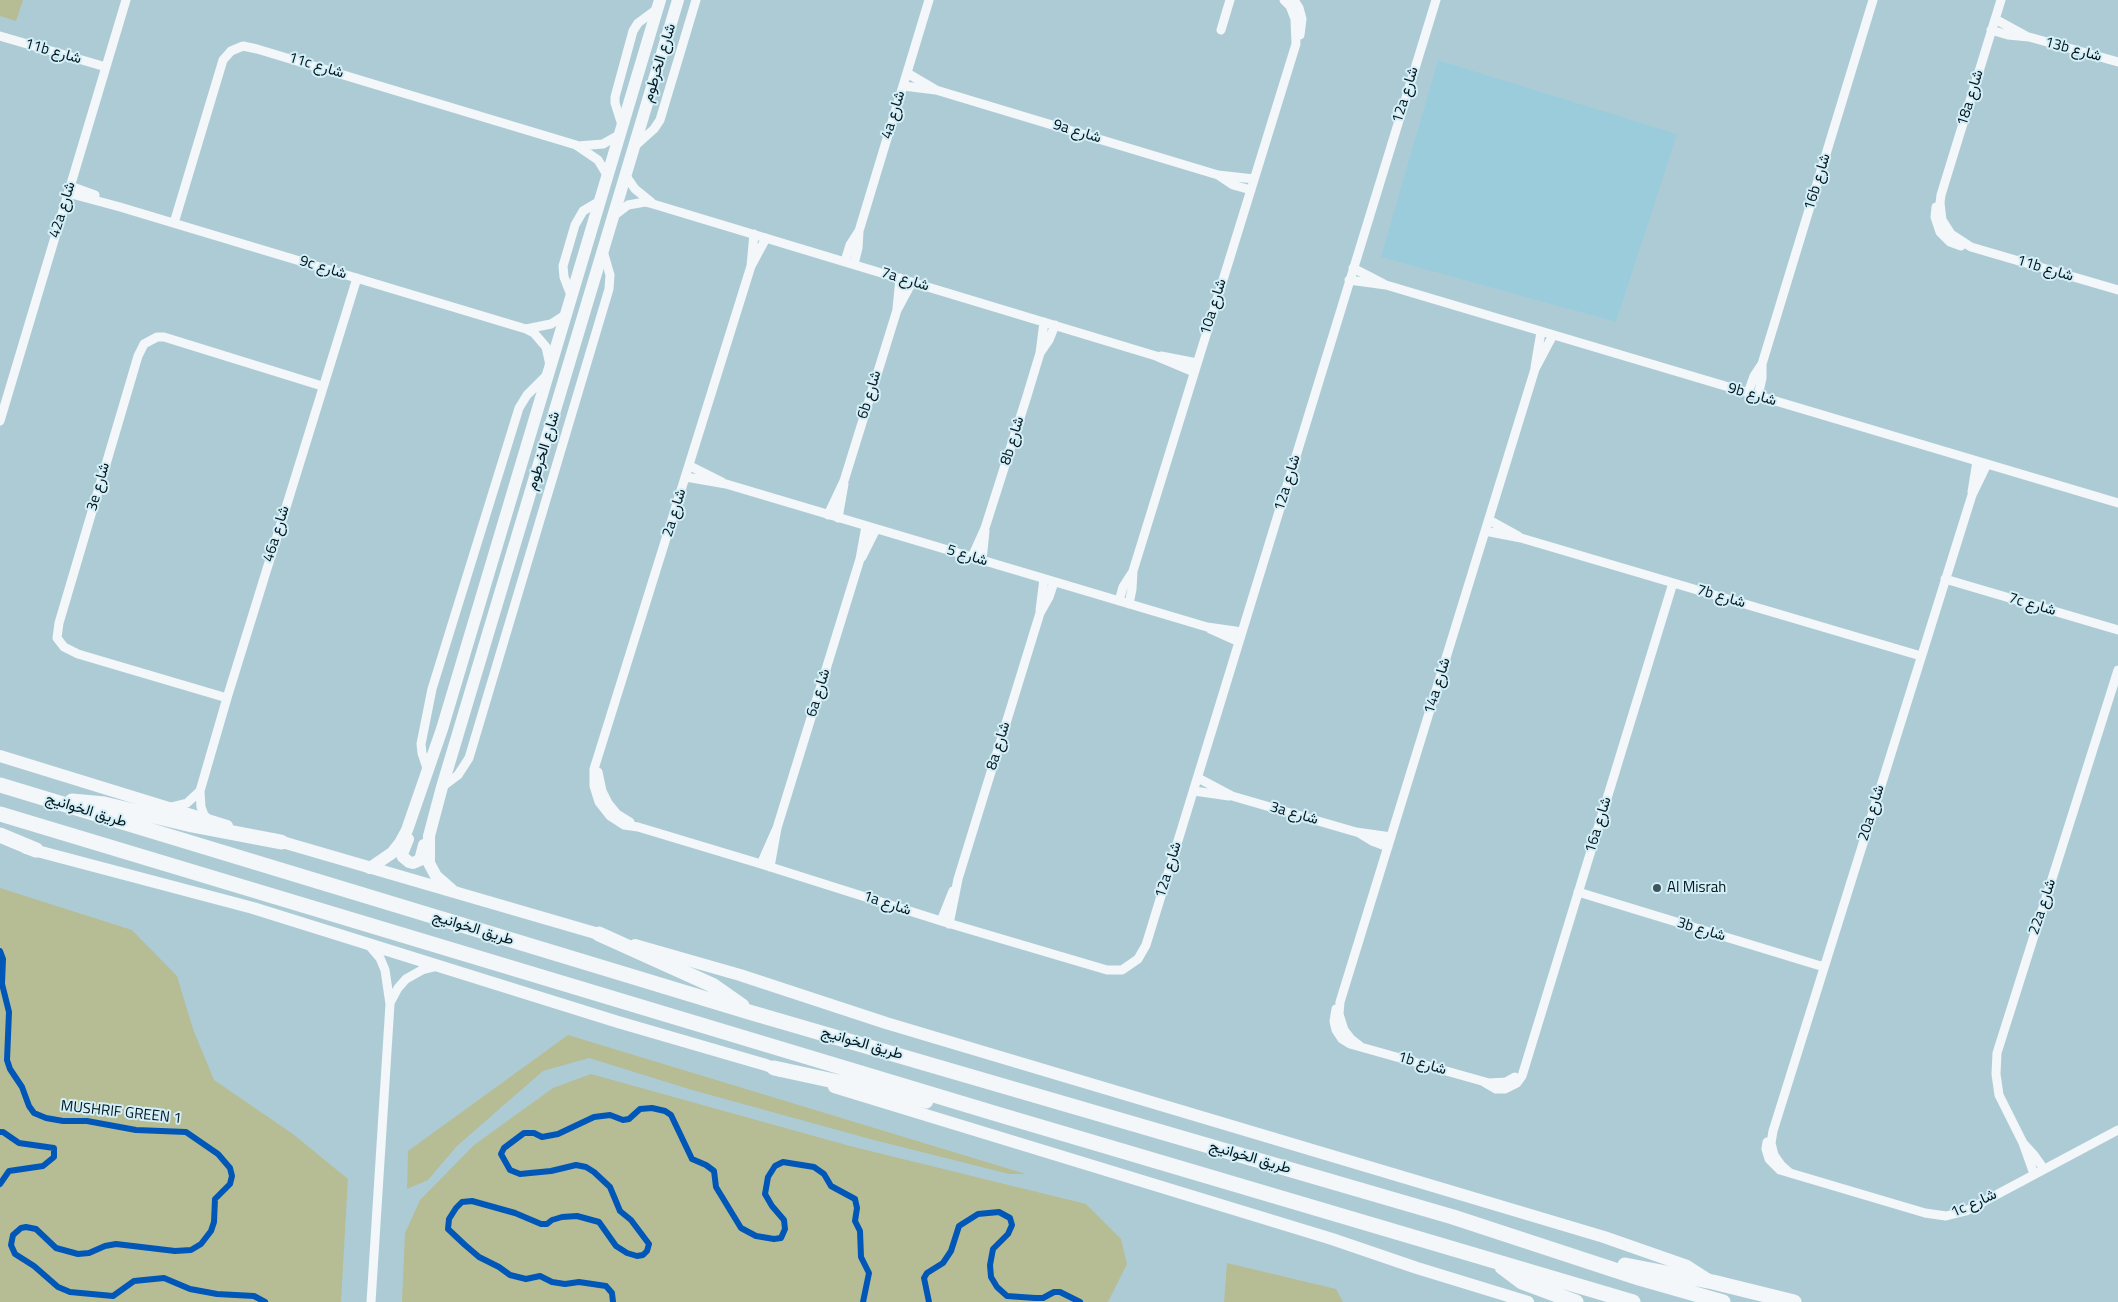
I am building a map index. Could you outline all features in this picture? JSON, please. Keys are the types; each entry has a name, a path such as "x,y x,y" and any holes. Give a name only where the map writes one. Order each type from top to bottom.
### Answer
{"highway":[{"name":"طريق الخوانيج","path":"0,785 749,1012 1453,1217 1578,1258 1724,1302"},
{"path":"62,804 72,801 90,801 281,842"},
{"name":"طريق الخوانيج","path":"0,814 997,1114 1633,1302"},
{"path":"0,835 36,850"},
{"path":"599,934 712,985 749,1012"},
{"path":"774,1068 926,1101 997,1114"},
{"path":"1578,1258 1646,1268 1794,1302"},
{"path":"1498,1263 1522,1282 1576,1302"}],"street":[{"name":"42a شارع","path":"0,421 126,0"},
{"path":"656,74 656,56 672,0"},
{"name":"شارع الخرطوم","path":"456,893 436,876 429,863 429,836 442,787 678,0"},
{"path":"635,146 654,129 660,120 696,0"},
{"name":"4a شارع","path":"849,263 850,246 859,231 929,0"},
{"path":"1222,30 1230,0"},
{"path":"1284,0 1297,13"},
{"path":"1294,0 1297,13"},
{"name":"12a شارع","path":"1134,962 1142,954 1146,945 1436,0"},
{"name":"16b شارع","path":"1748,393 1754,376 1762,364 1874,0"},
{"name":"18a شارع","path":"1943,230 1940,212 1941,195 2001,0"},
{"name":"شارع الخرطوم","path":"370,868 392,853 400,843 413,815 454,693 658,4"},
{"name":"10a شارع","path":"1129,604 1133,571 1296,44 1297,13"},
{"name":"13b شارع","path":"1994,19 2029,37"},
{"name":"13b شارع","path":"1991,30 2008,35 2029,37 2118,62"},
{"name":"11b شارع","path":"0,36 106,67"},
{"name":"11c شارع","path":"174,223 223,60 231,51 243,46 576,145 603,144 620,130"},
{"name":"9a شارع","path":"907,72 936,90"},
{"name":"9a شارع","path":"903,86 936,90 1218,175 1254,179"},
{"name":"11c شارع","path":"576,145 598,160 607,175"},
{"name":"9a شارع","path":"1218,175 1233,184 1250,190"},
{"name":"7a شارع","path":"626,176 640,195 653,204"},
{"name":"9c شارع","path":"69,189 120,207 526,329 546,347 549,370"},
{"name":"7a شارع","path":"615,215 628,205 636,203 653,204 1196,368"},
{"name":"11b شارع","path":"1943,230 1950,242 1971,246 2118,290"},
{"name":"2a شارع","path":"605,806 594,786 594,769 751,266 754,234"},
{"name":"2a شارع","path":"751,266 761,251 766,238"},
{"path":"442,787 458,775 469,758 609,289 610,275 604,251"},
{"name":"9b شارع","path":"1353,268 1386,285"},
{"name":"46a شارع","path":"210,821 204,815 201,807 200,791 226,698 357,278"},
{"name":"6b شارع","path":"897,310 900,278"},
{"name":"9b شارع","path":"1349,280 1386,285 2118,504"},
{"name":"6b شارع","path":"838,518 844,481 897,310 912,282"},
{"name":"9c شارع","path":"526,329 551,324 566,315"},
{"name":"8b شارع","path":"972,557 985,528 1040,353 1044,322"},
{"name":"8b شارع","path":"1040,353 1049,340 1054,325"},
{"name":"14a شارع","path":"1535,369 1541,332"},
{"name":"14a شارع","path":"1341,1032 1334,1026 1334,1016 1340,1002 1535,369 1553,335"},
{"name":"3e شارع","path":"226,698 78,654 64,647 57,638 59,622 138,356 144,344 150,340 164,337 322,386"},
{"name":"16b شارع","path":"1758,396 1762,378 1762,364"},
{"path":"428,771 422,753 421,734 435,680 519,408 527,395 549,370"},
{"name":"20a شارع","path":"1972,495 1977,462"},
{"name":"20a شارع","path":"1772,1157 1772,1131 1972,495 1987,464"},
{"path":"521,465 518,502 521,508 526,510"},
{"name":"شارع 5","path":"690,466 726,484"},
{"name":"شارع 5","path":"686,477 726,484 1207,627 1242,632"},
{"name":"6b شارع","path":"828,514 844,481"},
{"name":"7b شارع","path":"1488,520 1521,538"},
{"name":"6a شارع","path":"770,867 777,828 860,559 866,526"},
{"name":"8b شارع","path":"982,560 985,528"},
{"name":"6a شارع","path":"860,559 876,529"},
{"name":"7b شارع","path":"1485,531 1521,538 1921,656"},
{"name":"10a شارع","path":"1118,601 1123,587 1133,571"},
{"name":"8a شارع","path":"945,923 1040,613 1044,579"},
{"name":"7c شارع","path":"1945,579 2118,630"},
{"name":"8a شارع","path":"1040,613 1054,582"},
{"name":"16a شارع","path":"1508,1085 1520,1080 1673,583"},
{"name":"شارع 5","path":"1207,627 1239,642"},
{"name":"22a شارع","path":"2034,1174 2023,1143 1999,1095 1996,1074 1997,1053 2118,670"},
{"path":"0,756 210,821 740,975 944,1041 1595,1234 1687,1266 1713,1282"},
{"name":"3a شارع","path":"1198,778 1232,796"},
{"path":"162,806 175,807 187,803 200,791"},
{"name":"3a شارع","path":"1194,791 1232,796 1356,832 1391,837"},
{"name":"1a شارع","path":"605,806 616,821 624,825 638,827 761,864 945,923 1107,970 1122,970 1134,962"},
{"path":"413,815 412,830 402,854 409,862 417,862 422,857 426,833 433,824"},
{"name":"6a شارع","path":"761,864 768,844 777,828"},
{"name":"3a شارع","path":"1356,832 1388,847"},
{"path":"0,840 230,902 1332,1239 1416,1268 1528,1302"},
{"name":"3b شارع","path":"1578,892 1824,967"},
{"path":"367,944 380,958 386,970 390,1004 372,1302"},
{"path":"390,1004 398,988 406,979 422,970 440,966"},
{"name":"1b شارع","path":"1341,1032 1360,1046 1484,1082 1508,1085"},
{"name":"1c شارع","path":"1772,1157 1775,1168 1790,1173 1939,1216 1952,1215 1966,1210 2118,1130"},
{"name":"22a شارع","path":"2023,1143 2034,1154 2044,1169"}],"shaded area":[{"path":"1438,60 1677,134 1616,322 1381,257"}],"green space":[{"path":"0,0 23,0 16,21 0,16"},
{"path":"0,888 132,930 177,976 193,1029 214,1080 293,1134 348,1179 341,1302 0,1302"},
{"path":"568,1035 1026,1174 1009,1174 870,1139 692,1090 589,1058 543,1071 457,1146 428,1180 407,1189 408,1151"},
{"path":"591,1074 850,1146 1086,1204 1121,1239 1127,1264 1108,1302 402,1302 405,1233 420,1200 474,1145 553,1088"},
{"path":"1227,1263 1336,1289 1343,1302 1224,1302"}],"cycle path":[{"name":"MUSHRIF GREEN 1","path":"0,951 3,959 2,984 9,1012 7,1060 34,1113 46,1118 63,1121 87,1121 136,1130 186,1132 218,1154 230,1168 232,1176 230,1184 215,1199 214,1222 211,1231 201,1244 191,1250 175,1251 116,1244 105,1246 89,1253 78,1254 56,1248 36,1229 26,1227 21,1228 13,1235 11,1245 15,1254 34,1266 58,1287 70,1292 113,1296 134,1281 164,1278 190,1289 217,1294 254,1296 265,1302"},
{"path":"613,1302 612,1293 606,1286 579,1282 565,1284 552,1282 540,1276 526,1279 510,1275 479,1257 465,1245 448,1229 449,1219 462,1202 472,1201 515,1213 541,1224 547,1224 552,1220 562,1217 577,1216 599,1222 616,1246 627,1253 637,1256 643,1255 647,1251 649,1244 631,1220 620,1211 610,1187 594,1172 586,1167 576,1165 551,1171 520,1174 510,1170 501,1154 504,1148 524,1133 534,1133 542,1137 558,1134 594,1117 610,1115 623,1120 629,1119 640,1109 652,1108 665,1111 671,1115 692,1159 714,1171 716,1187 741,1228 756,1236 774,1239 781,1238 785,1229 784,1220 765,1194 768,1177 775,1166 783,1162 814,1167 824,1174 831,1186 855,1199 857,1208 855,1221 860,1231 861,1257 869,1273 863,1302"},
{"path":"0,1132 3,1132 19,1143 54,1148 54,1157 43,1166 9,1171 0,1184"},
{"path":"929,1302 924,1278 927,1273 943,1263 951,1251 959,1226 978,1214 999,1212 1010,1218 1012,1225 1008,1234 993,1249 990,1265 991,1277 997,1287 1007,1296 1043,1298 1054,1292 1060,1292 1080,1302"}],"place":[{"name":"Al Misrah","path":"1657,888"}]}
